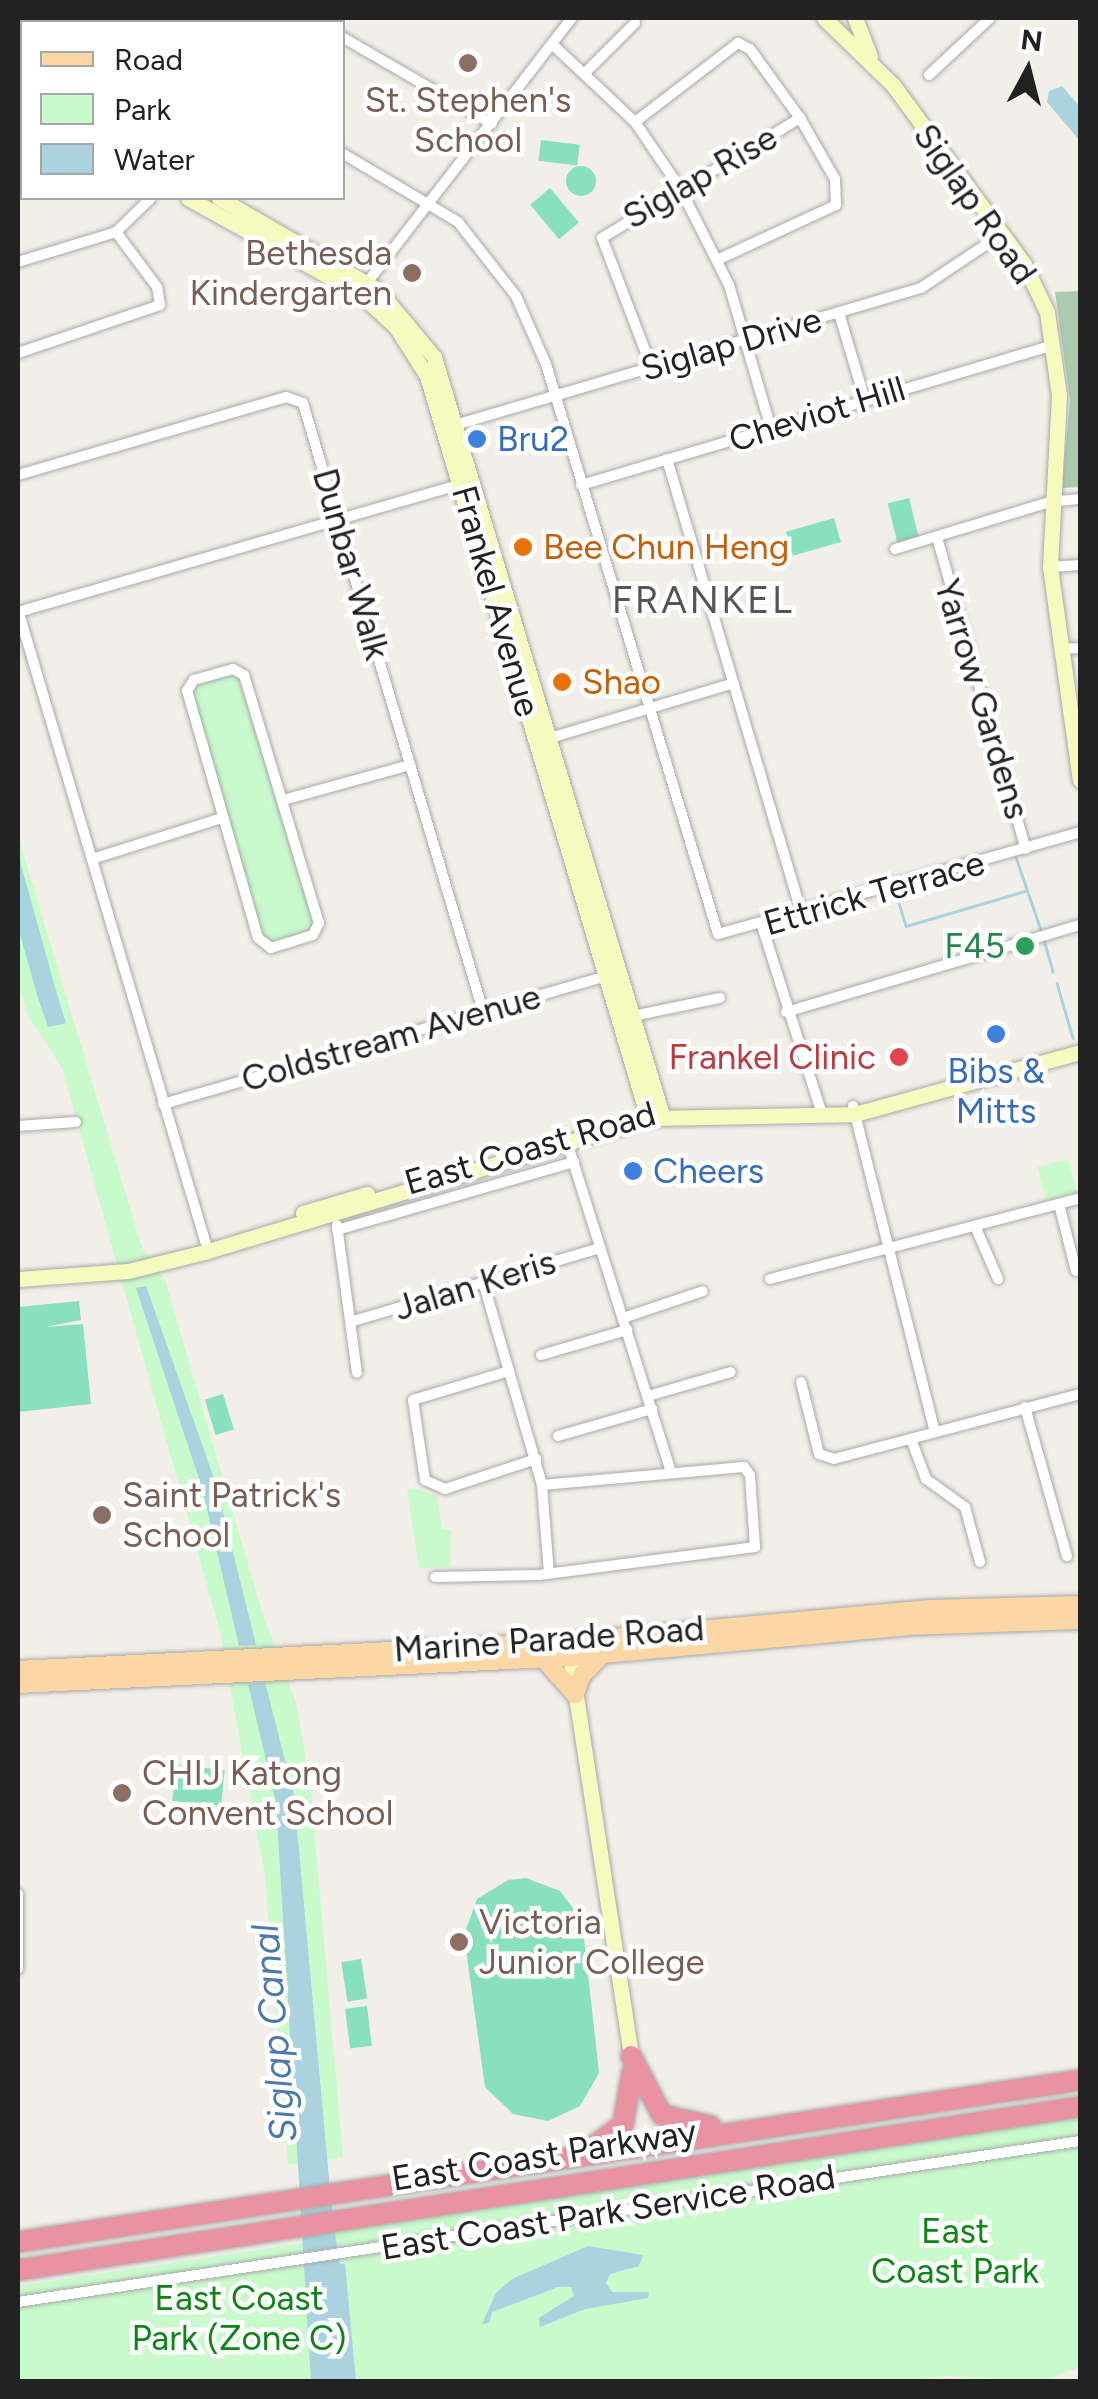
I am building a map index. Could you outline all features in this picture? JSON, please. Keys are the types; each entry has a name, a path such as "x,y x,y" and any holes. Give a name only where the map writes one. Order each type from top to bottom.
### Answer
{"highway":[{"path":"631,2056 662,2115 696,2126 756,2126"},
{"path":"576,2155 622,2124 632,2095 631,2056"},
{"name":"East Coast Parkway","path":"18,2242 756,2126 1080,2080"},
{"name":"East Coast Parkway","path":"18,2270 1080,2106"}],"main road":[{"path":"855,18 871,58"},
{"name":"Siglap Road","path":"830,19 871,58 1030,273 1054,345 1059,395 1047,504 1050,567 1080,780"},
{"name":"Frankel Avenue","path":"192,200 363,288"},
{"name":"Frankel Avenue","path":"221,200 363,288 426,343 654,1113"},
{"name":"Frankel Avenue","path":"452,426 462,484 543,740"},
{"name":"East Coast Road","path":"854,1110 1080,1043"},
{"name":"East Coast Road","path":"18,1280 128,1271 335,1216 654,1113 854,1110 1080,1052"},
{"name":"East Coast Road","path":"18,1271 126,1262 207,1248"},
{"name":"Marine Parade Road","path":"18,1670 569,1650 930,1609 1080,1605"},
{"name":"Marine Parade Road","path":"18,1684 544,1659 569,1650 602,1654 890,1627 1080,1620"},
{"path":"569,1650 631,2056"},
{"path":"576,1694 582,1674 602,1654"},
{"path":"544,1659 576,1694"}],"street":[{"path":"363,288 572,18"},
{"path":"930,75 990,18"},
{"path":"586,71 635,23"},
{"path":"345,39 492,124"},
{"path":"635,122 738,43 750,49 800,118 835,179 836,205 719,259"},
{"path":"552,44 586,71 635,122 680,188 719,259 770,428"},
{"name":"Siglap Rise","path":"651,366 602,238 800,118"},
{"path":"345,155 430,202 472,234 507,279 555,396 652,708"},
{"path":"18,262 116,232 148,200"},
{"path":"18,353 160,305 156,287 116,232"},
{"name":"Siglap Drive","path":"452,426 938,281 1001,233"},
{"path":"839,313 865,400"},
{"name":"Cheviot Hill","path":"581,485 1054,345"},
{"name":"Dunbar Walk","path":"18,475 286,397 303,403 482,1010"},
{"path":"667,460 802,914"},
{"path":"207,1248 18,611 462,484"},
{"name":"Yarrow Gardens","path":"1026,848 938,541 1047,504 1080,498"},
{"path":"895,549 938,541"},
{"path":"1050,567 1080,565"},
{"path":"1060,648 1080,648"},
{"path":"233,670 244,675 283,800 318,923 313,936 271,948 258,938 222,818 188,694 194,680 233,670"},
{"path":"543,740 734,683"},
{"name":"Ettrick Terrace","path":"652,708 712,928 724,936 1080,832"},
{"path":"283,800 410,765"},
{"path":"92,859 222,818"},
{"path":"786,1012 1080,925"},
{"path":"762,926 786,1012 822,1110"},
{"name":"Coldstream Avenue","path":"163,1104 612,974"},
{"path":"625,1018 720,998"},
{"path":"854,1110 935,1432"},
{"path":"18,1126 76,1122"},
{"path":"567,1140 671,1472"},
{"path":"357,1373 335,1216 574,1162"},
{"path":"770,1279 1080,1198"},
{"path":"1059,1204 1076,1271"},
{"path":"976,1226 998,1279"},
{"name":"Jalan Keris","path":"350,1322 600,1248"},
{"path":"484,1285 542,1485 549,1573"},
{"path":"541,1355 703,1291"},
{"path":"509,1371 413,1400 425,1480 445,1489 536,1460"},
{"path":"648,1396 731,1372"},
{"path":"801,1382 823,1457 911,1440 1080,1394"},
{"path":"1026,1408 1067,1556"},
{"path":"558,1436 652,1409"},
{"path":"911,1440 926,1479 965,1508 980,1562"},
{"path":"435,1577 549,1573 754,1548 746,1469 542,1485"},
{"path":"18,1894 18,1969"},
{"name":"East Coast Park Service Road","path":"18,2302 1080,2141"}],"green space":[{"path":"541,140 580,145 577,166 538,161"},
{"path":"581,166 592,170 596,181 592,192 581,196 570,192 566,181 570,170"},
{"path":"550,188 579,222 559,239 530,205"},
{"path":"1080,291 1080,487 1062,488 1070,400 1055,292"},
{"path":"909,498 919,538 898,543 888,503"},
{"path":"834,518 841,542 793,556 786,532"},
{"path":"240,671 319,923 313,935 263,945 189,685"},
{"path":"18,836 141,1245 165,1280 262,1612 296,1703 310,1782 343,2157 288,2165 265,1875 219,1628 62,1068 27,1014 18,981"},
{"path":"1068,1159 1077,1192 1046,1200 1037,1167"},
{"path":"79,1301 81,1320 45,1327 83,1324 91,1404 18,1412 18,1307"},
{"path":"223,1394 234,1429 216,1435 205,1400"},
{"path":"407,1490 437,1496 442,1529 451,1530 450,1567 419,1568"},
{"path":"176,1765 225,1770 221,1806 172,1801"},
{"path":"526,1878 560,1891 582,1920 599,2073 580,2106 548,2121 513,2114 485,2087 464,1935 477,1899 508,1880"},
{"path":"361,1959 367,1999 348,2002 341,1962"},
{"path":"367,2006 372,2046 350,2048 345,2009"},
{"name":"East Coast Park","path":"1080,2107 1080,2367 1042,2381 944,2376 894,2382 18,2382 18,2286 304,2243 378,2215"}],"water":[{"path":"1062,86 1080,107 1080,141 1047,102 1049,91"},
{"path":"18,854 66,1023 48,1027 38,998 18,927"},
{"path":"146,1286 216,1484 256,1645 239,1646 202,1488 136,1288"},
{"path":"265,1682 294,1796 333,2222 340,2264 345,2264 356,2381 311,2381 276,1803 248,1684"},
{"path":"588,2246 643,2255 639,2266 610,2274 606,2283 612,2292 649,2292 648,2298 585,2309 540,2327 539,2318 574,2296 571,2287 558,2287 492,2312 489,2323 482,2324 496,2293 512,2279"}],"waterway":[{"path":"1016,857 1042,933"},
{"path":"896,893 906,926 1025,891"},
{"path":"1044,940 1053,972"},
{"path":"1057,983 1073,1038"},
{"path":"1079,1062 1080,1068"}],"place":[{"name":"St. Stephen's School","path":"468,63"},
{"name":"Bethesda Kindergarten","path":"412,273"},
{"name":"Bru2","path":"477,439"},
{"name":"Bee Chun Heng","path":"523,547"},
{"name":"Shao","path":"562,682"},
{"name":"F45","path":"1025,946"},
{"name":"Bibs & Mitts","path":"996,1034"},
{"name":"Frankel Clinic","path":"899,1057"},
{"name":"Cheers","path":"633,1171"},
{"name":"Saint Patrick's School","path":"102,1515"},
{"name":"CHIJ Katong Convent School","path":"122,1793"},
{"name":"Victoria Junior College","path":"459,1942"}],"district":[{"name":"FRANKEL","path":"703,601"}],"water label":[{"name":"Siglap Canal","path":"275,2033"}],"park label":[{"name":"East Coast Park (Zone C)","path":"239,2318"}]}
